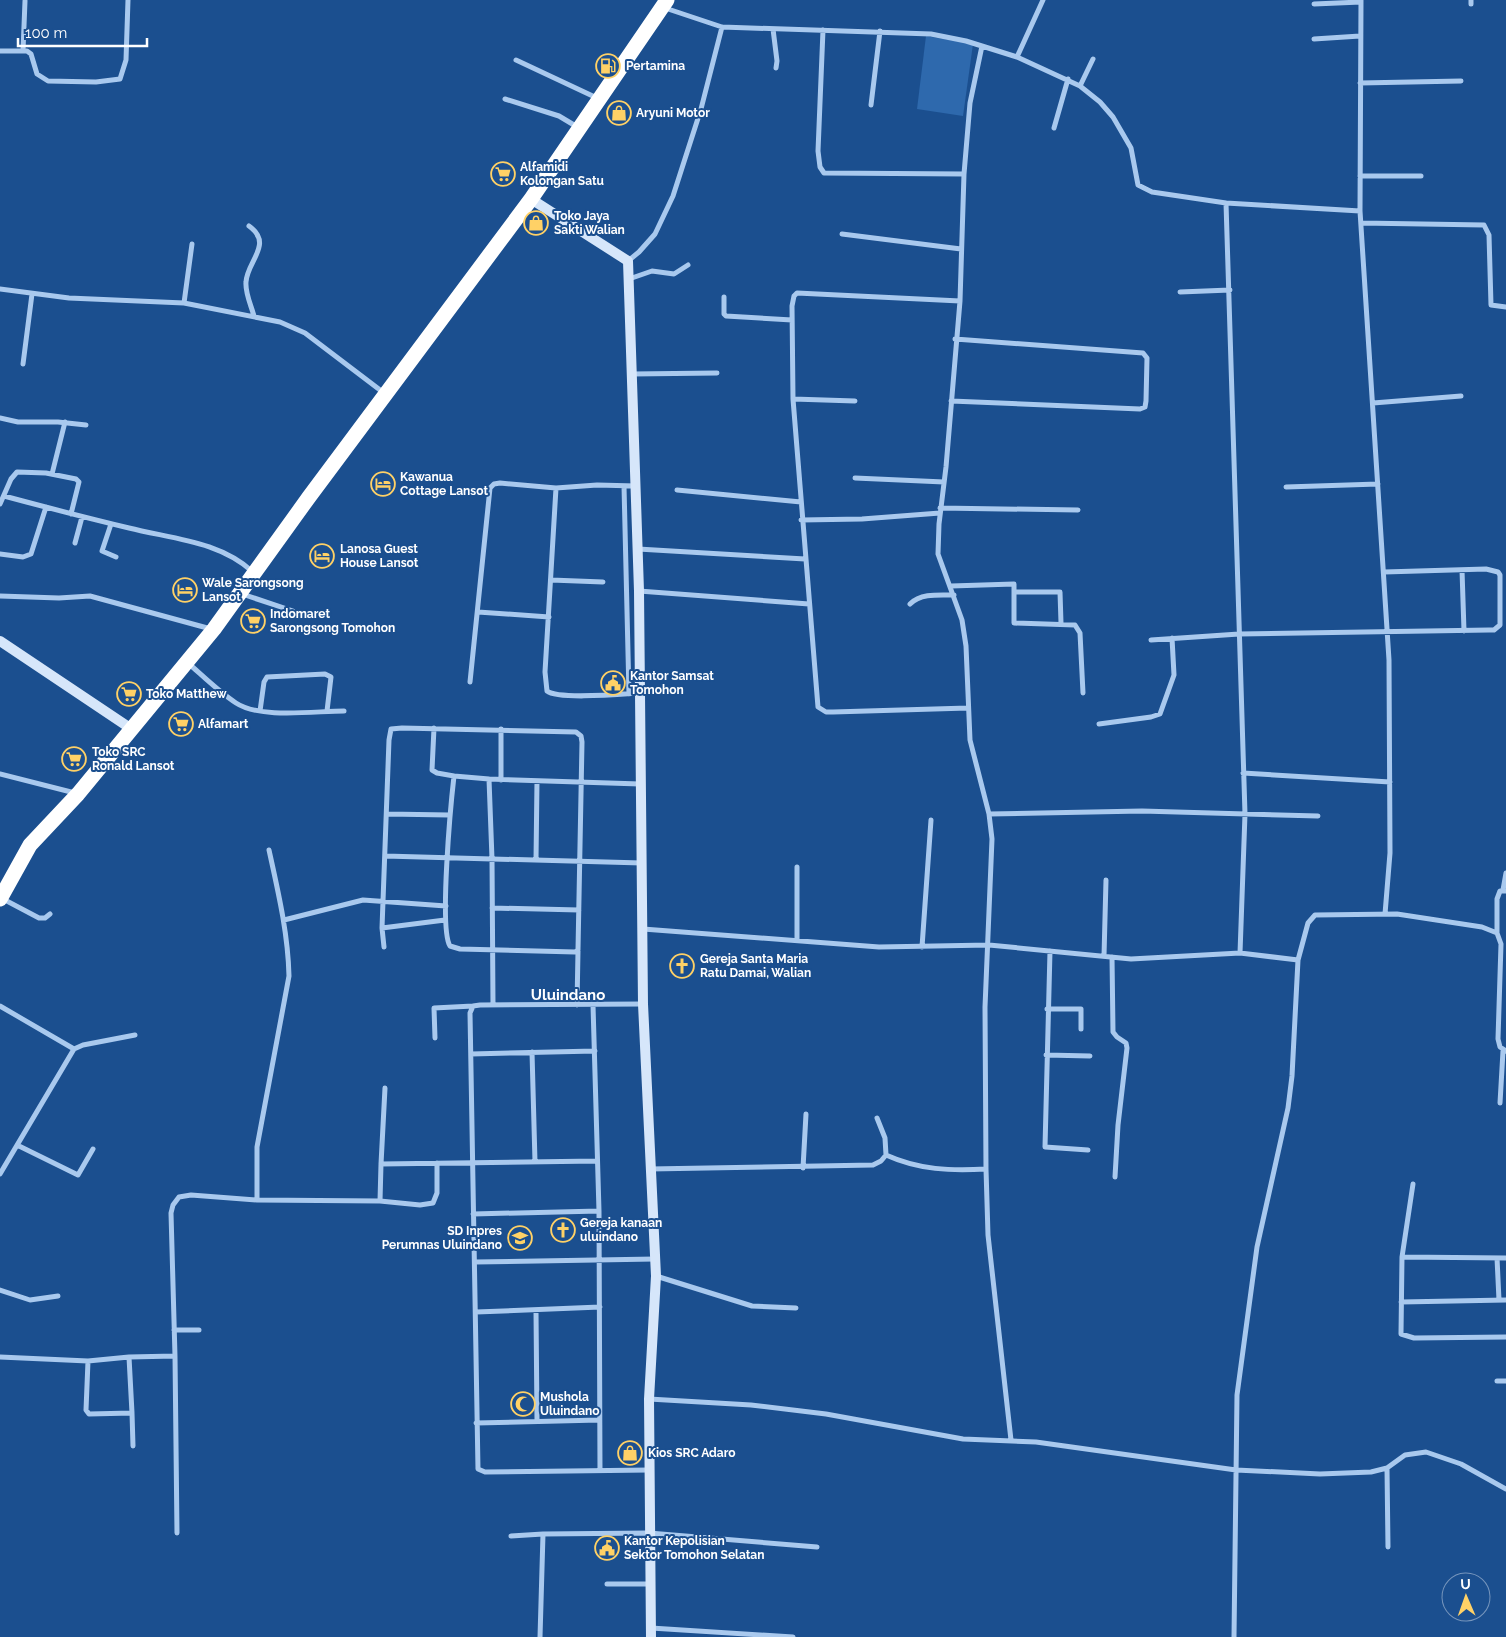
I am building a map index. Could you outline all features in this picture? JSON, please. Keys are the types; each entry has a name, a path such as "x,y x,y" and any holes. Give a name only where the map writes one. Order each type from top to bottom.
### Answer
{"highway":[{"path":"0,899 30,845 78,794 133,730 214,629 531,199 664,3"}],"street":[{"path":"0,50 23,51 32,54 37,74 48,81 96,82 120,79 126,60 128,0"},
{"path":"1017,57 1043,0"},
{"path":"1314,4 1361,1 1360,212 1388,633 1390,853 1385,914"},
{"path":"23,51 25,2"},
{"path":"664,3 696,20 722,27 880,31 949,36 1017,57 1080,86 1100,102 1126,138 1134,156 1135,178 1138,185 1152,192 1226,203 1360,212"},
{"path":"628,261 655,234 673,196 701,109 722,27"},
{"path":"773,29 778,61 776,68"},
{"path":"823,30 818,151 820,167 824,172 964,174"},
{"path":"871,104 880,31"},
{"path":"1314,39 1360,36"},
{"path":"982,46 970,103 964,174 960,301 940,510 938,554 954,595 966,646 968,708 973,757 989,814 992,839 985,1007 988,1236 1011,1440"},
{"path":"1080,86 1093,59"},
{"path":"516,60 598,98"},
{"path":"1054,128 1068,80"},
{"path":"1360,84 1461,81"},
{"path":"505,99 559,116 579,128"},
{"path":"1360,176 1421,176"},
{"path":"531,199 628,261"},
{"path":"1226,203 1245,814 1240,953"},
{"path":"1361,223 1484,225 1489,235 1491,305 1506,307"},
{"path":"249,226 256,231 259,243 259,251 246,278 246,287 254,316"},
{"path":"842,234 961,249"},
{"path":"184,303 192,244"},
{"path":"628,261 639,591 643,1004 656,1276 649,1399 648,1533 651,1633 793,1637"},
{"path":"628,280 652,271 674,274 688,265"},
{"path":"0,289 69,298 184,303 280,322 305,333 387,394"},
{"path":"1180,292 1230,290"},
{"path":"960,301 884,299 800,292 793,299 793,399 816,699 821,710 833,712 968,708"},
{"path":"23,364 32,294"},
{"path":"724,297 726,316 792,320"},
{"path":"951,401 1140,409 1145,408 1146,401 1147,358 1143,353 955,340"},
{"path":"632,374 717,373"},
{"path":"1373,403 1461,396"},
{"path":"793,399 855,401"},
{"path":"0,418 18,422 86,424"},
{"path":"52,474 65,422"},
{"path":"0,504 11,479 21,471 52,474 76,479 79,482 71,514"},
{"path":"854,478 944,482"},
{"path":"470,682 490,488 494,484 500,483 556,488 636,486"},
{"path":"1286,486 1378,484"},
{"path":"624,486 629,694"},
{"path":"556,488 544,672 547,691 551,694 567,696 640,693"},
{"path":"677,490 801,502"},
{"path":"4,496 82,517 214,548 242,562 254,573"},
{"path":"0,554 23,557 31,554 46,507"},
{"path":"801,520 862,519 940,510 1078,510"},
{"path":"74,543 82,517"},
{"path":"111,524 102,551 116,557"},
{"path":"638,549 805,559"},
{"path":"1462,570 1464,631"},
{"path":"1151,640 1239,634 1494,630 1500,625 1500,575 1494,570 1384,572"},
{"path":"551,580 603,582"},
{"path":"951,586 1011,583 1014,584 1014,623 1061,623 1074,625 1080,633 1083,693"},
{"path":"639,591 809,604"},
{"path":"1014,592 1060,592 1061,623"},
{"path":"239,593 294,611"},
{"path":"910,604 925,596 954,595"},
{"path":"0,596 59,598 90,596 214,629"},
{"path":"478,612 549,617"},
{"path":"1099,724 1150,718 1160,714 1174,669 1172,638"},
{"path":"0,641 133,730"},
{"path":"188,662 235,703 260,711 344,711"},
{"path":"260,711 264,682 267,677 325,674 331,677 327,711"},
{"path":"384,947 381,902 387,814 389,733 395,728 434,728 501,729 579,734 582,742 577,1005"},
{"path":"434,728 432,770 437,773 501,780 640,784"},
{"path":"501,729 501,780"},
{"path":"1244,772 1390,782"},
{"path":"0,774 78,794"},
{"path":"454,776 449,815 445,920 446,938 450,946 460,949 491,948 578,951"},
{"path":"489,779 492,859 491,948 493,1005"},
{"path":"536,860 537,781"},
{"path":"989,814 1142,811 1318,816"},
{"path":"387,814 449,815"},
{"path":"922,947 931,820"},
{"path":"257,1200 257,1147 289,976 289,954 284,920 269,850"},
{"path":"385,856 642,863"},
{"path":"797,940 798,867"},
{"path":"1500,1103 1504,1051 1498,1039 1503,959 1501,944 1496,933 1497,899 1498,894 1505,890 1506,873"},
{"path":"1104,956 1106,880"},
{"path":"0,899 39,918 45,918 50,914"},
{"path":"284,920 363,900 446,906"},
{"path":"492,908 579,910"},
{"path":"1234,1637 1235,1432 1238,1379 1257,1247 1288,1108 1292,1076 1298,960 1308,924 1315,915 1385,914 1482,928 1496,933"},
{"path":"382,928 445,920"},
{"path":"642,929 878,947 989,945 1112,957 1166,958 1240,953 1298,960"},
{"path":"1050,950 1045,1147 1088,1150"},
{"path":"1112,957 1113,1032 1116,1037 1126,1043 1128,1048 1118,1125 1115,1177"},
{"path":"1500,1002 1506,1002"},
{"path":"435,1038 434,1008 493,1005 643,1004"},
{"path":"593,1005 599,1211 600,1471"},
{"path":"0,1006 74,1049"},
{"path":"473,1006 470,1013 476,1312 476,1462 479,1471 649,1470"},
{"path":"1048,1009 1081,1009 1081,1030"},
{"path":"0,1174 74,1049 82,1045 135,1035"},
{"path":"471,1054 595,1051"},
{"path":"532,1052 535,1162"},
{"path":"1046,1055 1090,1056"},
{"path":"380,1201 385,1088"},
{"path":"803,1168 806,1114"},
{"path":"650,1169 803,1168 872,1165 881,1162 886,1155 885,1138 877,1118"},
{"path":"17,1145 76,1175 93,1150"},
{"path":"886,1155 914,1166 947,1171 986,1170"},
{"path":"381,1164 597,1161"},
{"path":"177,1533 171,1213 176,1200 192,1195 257,1200 380,1201 420,1205 433,1203 437,1194 437,1163"},
{"path":"1413,1184 1402,1257 1401,1334 1405,1337 1506,1337"},
{"path":"473,1214 599,1211"},
{"path":"1402,1257 1506,1258"},
{"path":"1497,1258 1499,1300"},
{"path":"475,1262 655,1259"},
{"path":"656,1276 752,1306 796,1308"},
{"path":"0,1290 30,1300 58,1296"},
{"path":"1401,1302 1506,1300"},
{"path":"476,1312 600,1307"},
{"path":"536,1311 537,1421"},
{"path":"174,1330 199,1330"},
{"path":"0,1357 88,1361 129,1357 175,1356"},
{"path":"129,1357 133,1446"},
{"path":"88,1361 85,1405 87,1412 132,1413"},
{"path":"1497,1381 1506,1381"},
{"path":"649,1399 751,1405 826,1414 963,1439 1011,1440 1236,1470 1320,1474 1359,1473 1387,1468 1406,1455 1426,1452 1461,1464 1506,1489"},
{"path":"476,1423 599,1420"},
{"path":"1387,1468 1388,1547"},
{"path":"511,1536 648,1533 817,1547"},
{"path":"540,1637 543,1534"},
{"path":"607,1584 650,1584"}],"shaded area":[{"path":"926,36 973,44 963,116 917,109"}],"place":[{"name":"Pertamina","path":"608,66"},
{"name":"Aryuni Motor","path":"619,113"},
{"name":"Alfamidi Kolongan Satu","path":"503,174"},
{"name":"Toko Jaya Sakti Walian","path":"536,223"},
{"name":"Kawanua Cottage Lansot","path":"383,484"},
{"name":"Lanosa Guest House Lansot","path":"322,556"},
{"name":"Wale Sarongsong Lansot","path":"185,590"},
{"name":"Indomaret Sarongsong Tomohon","path":"253,621"},
{"name":"Kantor Samsat Tomohon","path":"613,683"},
{"name":"Toko Matthew","path":"129,694"},
{"name":"Alfamart","path":"181,724"},
{"name":"Toko SRC Ronald Lansot","path":"74,759"},
{"name":"Gereja Santa Maria Ratu Damai, Walian","path":"682,966"},
{"name":"Gereja kanaan uluindano","path":"563,1230"},
{"name":"SD Inpres Perumnas Uluindano","path":"520,1238"},
{"name":"Mushola Uluindano","path":"523,1404"},
{"name":"Kios SRC Adaro","path":"630,1453"},
{"name":"Kantor Kepolisian Sektor Tomohon Selatan","path":"607,1548"}],"district":[{"name":"Uluindano","path":"568,995"}]}
